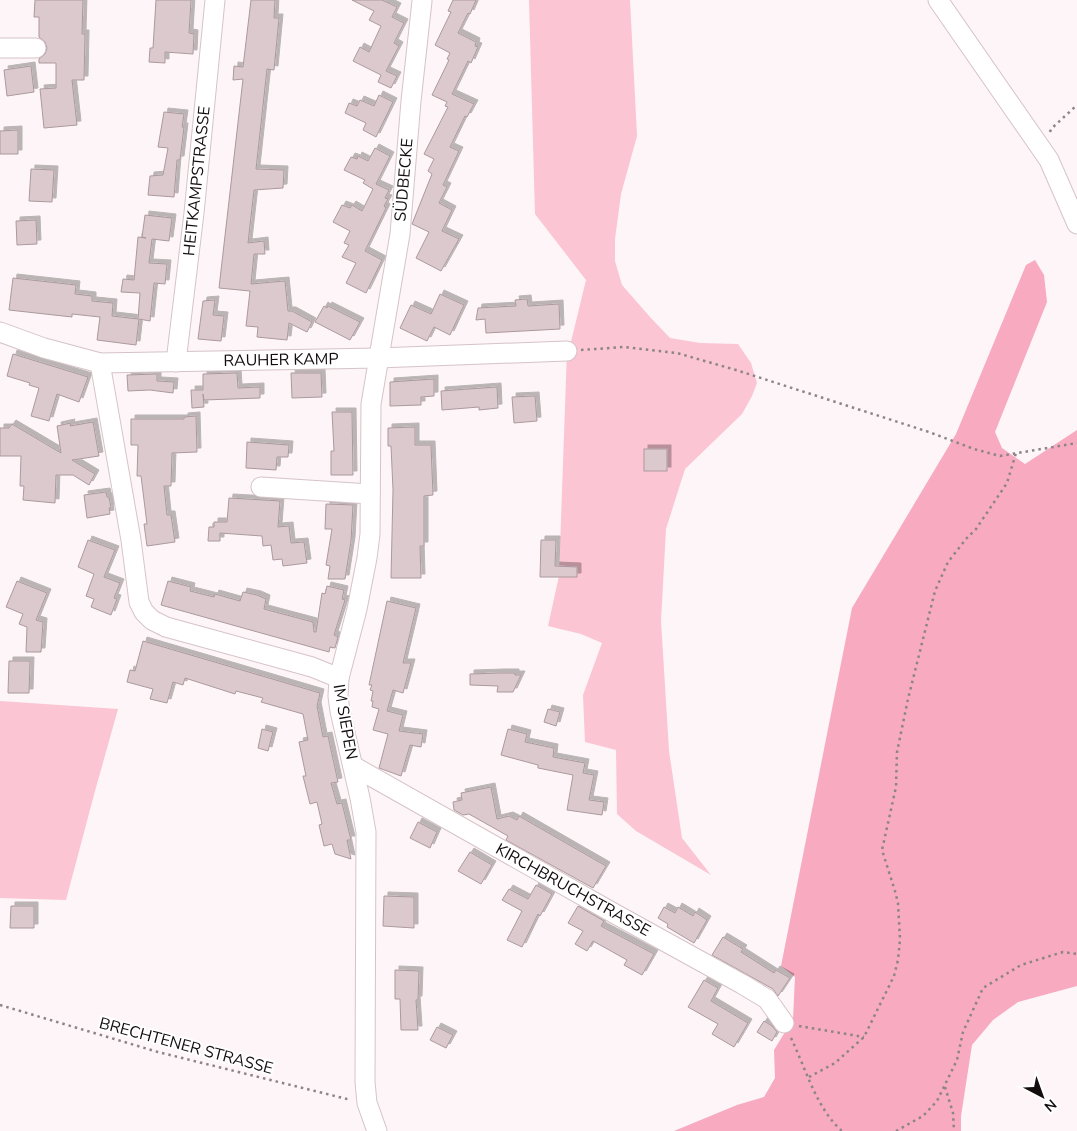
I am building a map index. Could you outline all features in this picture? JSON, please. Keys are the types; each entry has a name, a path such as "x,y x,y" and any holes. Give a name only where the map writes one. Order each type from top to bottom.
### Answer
{"street":[{"name":"HEITKAMPSTRASSE","path":"176,362 194,213 215,0"},
{"path":"938,0 1049,160 1077,224"},
{"name":"SÜDBECKE","path":"339,678 357,609 366,566 370,534 371,404 394,279 400,234 411,101 422,1"},
{"path":"0,48 36,48"},
{"name":"RAUHER KAMP","path":"0,332 44,348 100,363 378,358 567,351"},
{"name":"IM SIEPEN","path":"100,363 131,540 139,602 144,612 152,620 166,627 312,668 339,678 338,696 340,711 366,832 365,1082 367,1103 377,1131"},
{"path":"260,487 370,494"},
{"name":"KIRCHBRUCHSTRASSE","path":"353,766 742,984 767,999 784,1023"}],"path":[{"path":"1042,149 1051,129 1077,105"},
{"path":"567,351 624,348 677,353 736,370 1000,456 1077,443"},
{"path":"809,1077 835,1063 864,1038 886,996 898,960 900,939 898,903 882,850 896,787 898,752 905,717 935,591 948,562 976,529 1007,483 1016,453"},
{"path":"896,1131 923,1116 937,1101 957,1060 963,1032 983,988 1021,965 1064,952 1077,954"},
{"name":"BRECHTENER STRASSE","path":"0,1005 158,1052 367,1103"},
{"path":"784,1023 864,1038"},
{"path":"784,1023 831,1121 842,1131"},
{"path":"945,1085 953,1113 954,1131"}],"shaded area":[{"path":"529,0 630,0 637,136 621,194 615,239 615,261 622,285 670,338 700,343 738,344 751,363 757,383 742,414 685,469 666,529 661,621 669,751 682,838 711,875 636,831 617,814 616,750 585,742 583,695 602,643 581,634 548,626 559,576 567,351 569,350 586,280 535,214"},
{"path":"1035,260 1044,275 1047,302 995,432 1002,448 1025,464 1077,430 1077,986 1018,1002 993,1020 972,1045 961,1116 961,1131 674,1131 737,1105 764,1097 775,1078 774,1050 793,1019 795,977 781,966 852,608 956,434 1026,265"},
{"path":"0,701 118,709 66,900 0,898"}],"building":[{"path":"35,0 83,0 82,34 85,34 84,80 72,80 77,125 44,128 40,89 56,88 56,63 39,63 39,59 45,54 47,48 45,42 39,37 39,17 34,17"},
{"path":"156,0 191,0 189,33 194,34 193,54 165,52 165,63 149,62 150,48 153,48"},
{"path":"251,0 275,0 274,18 279,18 274,70 267,69 256,169 284,170 283,188 254,190 248,243 264,241 265,254 254,254 251,284 285,281 288,311 292,311 312,322 307,332 289,323 287,340 257,337 258,327 246,326 250,291 219,288 243,79 233,80 234,66 243,67"},
{"path":"352,0 382,0 397,7 392,17 404,23 394,43 399,46 386,71 397,76 391,88 378,82 381,75 353,61 360,47 369,52 381,26 369,20 374,11"},
{"path":"453,0 476,0 458,33 476,42 475,46 478,47 471,63 468,61 452,94 474,104 467,117 465,116 450,147 459,151 443,185 447,187 439,203 452,210 442,231 459,239 441,271 416,258 429,232 412,224 432,174 428,171 434,159 424,154 448,107 445,106 447,102 432,95 449,60 447,59 450,53 435,45 451,12 448,11"},
{"path":"31,66 34,92 7,96 4,70"},
{"path":"379,95 393,102 376,137 363,130 366,123 345,113 349,103 357,106 360,100 374,106"},
{"path":"164,112 184,114 182,127 184,127 180,160 177,160 174,197 148,195 150,176 163,175 168,148 158,147"},
{"path":"18,130 18,154 0,154 0,131"},
{"path":"375,148 390,156 376,184 389,190 385,198 388,199 384,206 386,208 365,251 382,260 366,293 346,283 356,263 342,257 349,245 344,243 350,231 333,222 342,205 350,208 352,205 362,211 373,189 363,183 365,180 344,170 351,157 357,159 358,156 368,161"},
{"path":"31,169 54,170 52,202 29,201"},
{"path":"145,215 172,218 169,241 152,239 149,263 167,264 165,284 154,283 150,321 139,319 136,345 97,340 100,317 72,314 72,317 9,310 13,278 76,285 75,294 92,296 92,301 113,303 112,316 138,319 140,293 121,292 123,279 134,280 138,237 146,238 142,237"},
{"path":"36,220 37,244 17,245 16,221"},
{"path":"440,294 464,305 450,335 434,327 427,341 400,328 411,305 431,314"},
{"path":"527,299 528,306 559,304 560,329 486,333 485,319 476,320 478,308 516,306 515,300"},
{"path":"215,300 213,315 224,316 221,341 198,339 203,301"},
{"path":"324,306 327,308 328,306 360,322 350,340 315,322"},
{"path":"13,354 88,377 79,402 57,394 49,421 31,416 39,388 29,385 30,383 7,376"},
{"path":"237,373 238,388 260,387 260,398 204,400 203,394 204,407 192,408 191,390 203,390 203,374"},
{"path":"291,373 321,373 322,397 292,398"},
{"path":"157,374 157,381 174,382 173,393 150,390 128,391 127,375"},
{"path":"434,379 434,396 421,397 421,405 390,406 390,382"},
{"path":"497,387 498,408 479,410 479,407 442,410 441,391"},
{"path":"535,396 537,421 514,423 512,397"},
{"path":"332,412 352,412 353,475 331,475 331,451 334,451"},
{"path":"196,416 197,452 172,453 171,486 164,486 167,515 171,515 175,542 147,546 144,524 147,524 141,476 137,476 138,445 131,445 131,419 184,419 184,417"},
{"path":"93,422 99,456 72,460 95,474 89,485 73,475 56,475 55,503 23,500 24,486 20,486 21,456 0,456 0,428 9,428 12,424 61,453 57,426"},
{"path":"415,427 415,445 431,445 433,495 424,496 424,546 420,546 421,578 391,578 393,490 391,446 388,446 388,428"},
{"path":"247,442 289,445 288,457 277,457 276,470 246,468"},
{"path":"644,449 667,449 667,471 644,471"},
{"path":"106,492 111,508 109,508 110,514 87,518 84,495"},
{"path":"229,498 280,501 278,527 289,526 291,543 304,542 307,563 283,566 282,559 273,560 271,545 263,546 262,536 220,533 220,541 208,541 209,527 214,527 214,522 227,522"},
{"path":"326,504 353,505 351,541 345,579 328,579 330,566 326,565 332,529 325,529"},
{"path":"88,540 115,550 104,577 120,583 114,598 117,599 111,615 91,607 94,599 86,596 94,574 78,567"},
{"path":"541,540 556,540 555,566 577,567 577,577 540,577"},
{"path":"17,581 47,593 36,620 43,622 41,652 26,652 27,627 19,624 23,614 6,607"},
{"path":"168,581 191,587 190,591 214,597 215,594 240,601 243,592 257,595 266,599 264,609 313,622 314,632 316,632 322,593 325,594 327,586 344,590 342,599 345,600 334,635 338,637 335,648 330,647 329,652 161,605"},
{"path":"387,601 416,608 403,663 411,663 403,693 393,690 387,711 403,715 399,731 423,734 421,747 410,745 401,776 379,768 388,734 373,730 379,709 372,707 373,691 370,690 372,685 369,685"},
{"path":"143,641 320,693 317,706 323,737 328,736 338,782 331,783 337,804 342,803 351,840 347,840 351,859 335,854 332,844 324,846 319,825 322,824 317,802 310,804 303,776 306,776 299,742 308,740 303,714 261,702 263,698 236,691 235,694 185,678 183,685 173,682 167,703 150,699 153,689 127,682 130,670 135,671"},
{"path":"9,661 30,661 29,693 8,693"},
{"path":"515,673 515,675 521,675 513,692 497,692 498,686 470,685 470,674"},
{"path":"548,709 560,712 556,726 544,722"},
{"path":"262,729 273,732 268,751 258,748"},
{"path":"508,729 527,734 525,742 554,748 553,757 585,763 583,773 594,775 589,800 604,802 602,815 567,810 573,775 538,768 538,765 501,755"},
{"path":"491,787 497,819 509,816 517,820 519,816 606,866 593,888 506,840 508,836 469,814 463,815 454,810 453,802 462,800 461,793"},
{"path":"418,822 437,832 430,848 410,838"},
{"path":"470,852 492,865 481,884 458,871"},
{"path":"536,885 552,894 540,916 538,914 522,947 507,940 522,911 502,900 509,889 528,899"},
{"path":"384,896 414,897 414,928 383,926"},
{"path":"11,906 34,906 34,928 10,928"},
{"path":"578,906 604,921 601,926 654,954 642,975 624,965 627,960 593,941 587,951 575,944 583,931 568,923"},
{"path":"664,907 675,913 678,907 693,916 695,912 707,920 694,943 667,927 668,924 658,918"},
{"path":"723,937 743,949 741,952 774,973 776,970 790,978 778,996 773,989 712,955"},
{"path":"395,970 419,971 418,1000 416,1000 418,1030 401,1030 400,999 395,999"},
{"path":"704,980 718,988 711,1001 748,1023 734,1047 712,1034 718,1024 688,1007"},
{"path":"764,1021 777,1032 772,1041 757,1032"},
{"path":"437,1027 453,1035 446,1048 430,1040"}]}
